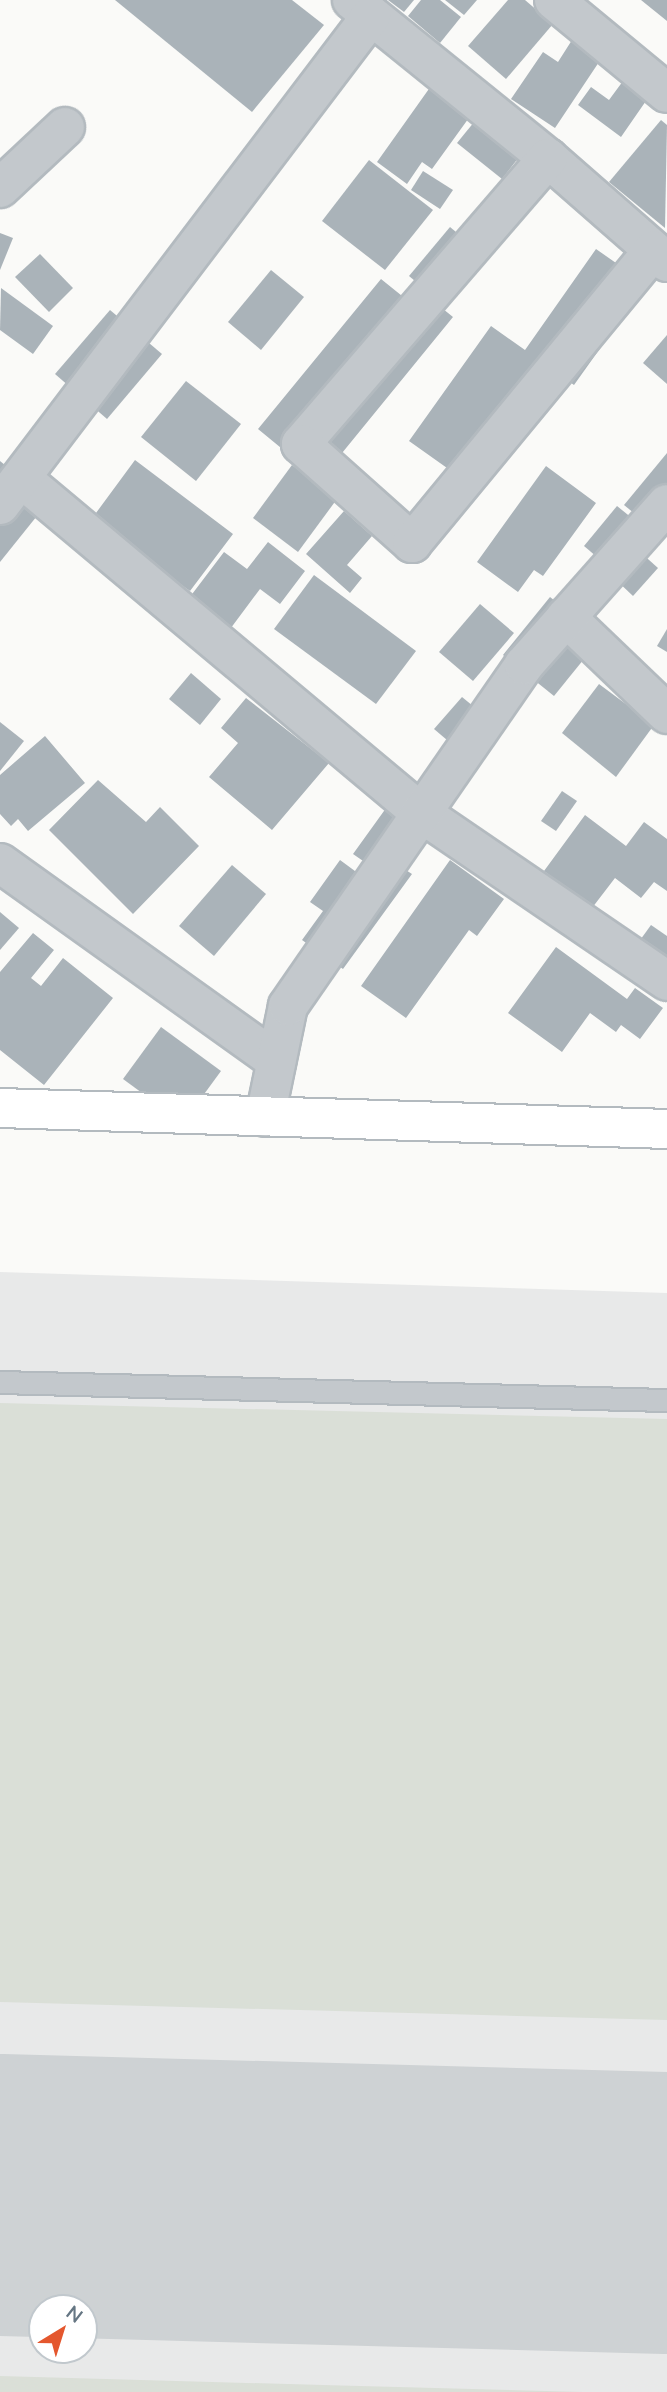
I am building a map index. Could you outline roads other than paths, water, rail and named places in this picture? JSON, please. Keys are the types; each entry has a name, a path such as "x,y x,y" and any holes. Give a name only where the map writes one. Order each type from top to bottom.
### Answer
{"main road":[{"path":"0,1108 667,1129"}],"street":[{"path":"554,0 667,93"},
{"path":"548,158 301,444 412,542 660,257 548,158 362,8 11,491 421,813 667,981"},
{"path":"0,188 65,127"},
{"path":"265,1117 288,1006 524,665 667,504"},
{"path":"566,617 667,714"},
{"path":"0,863 276,1061"}],"lane":[{"path":"0,1382 667,1400"}]}
